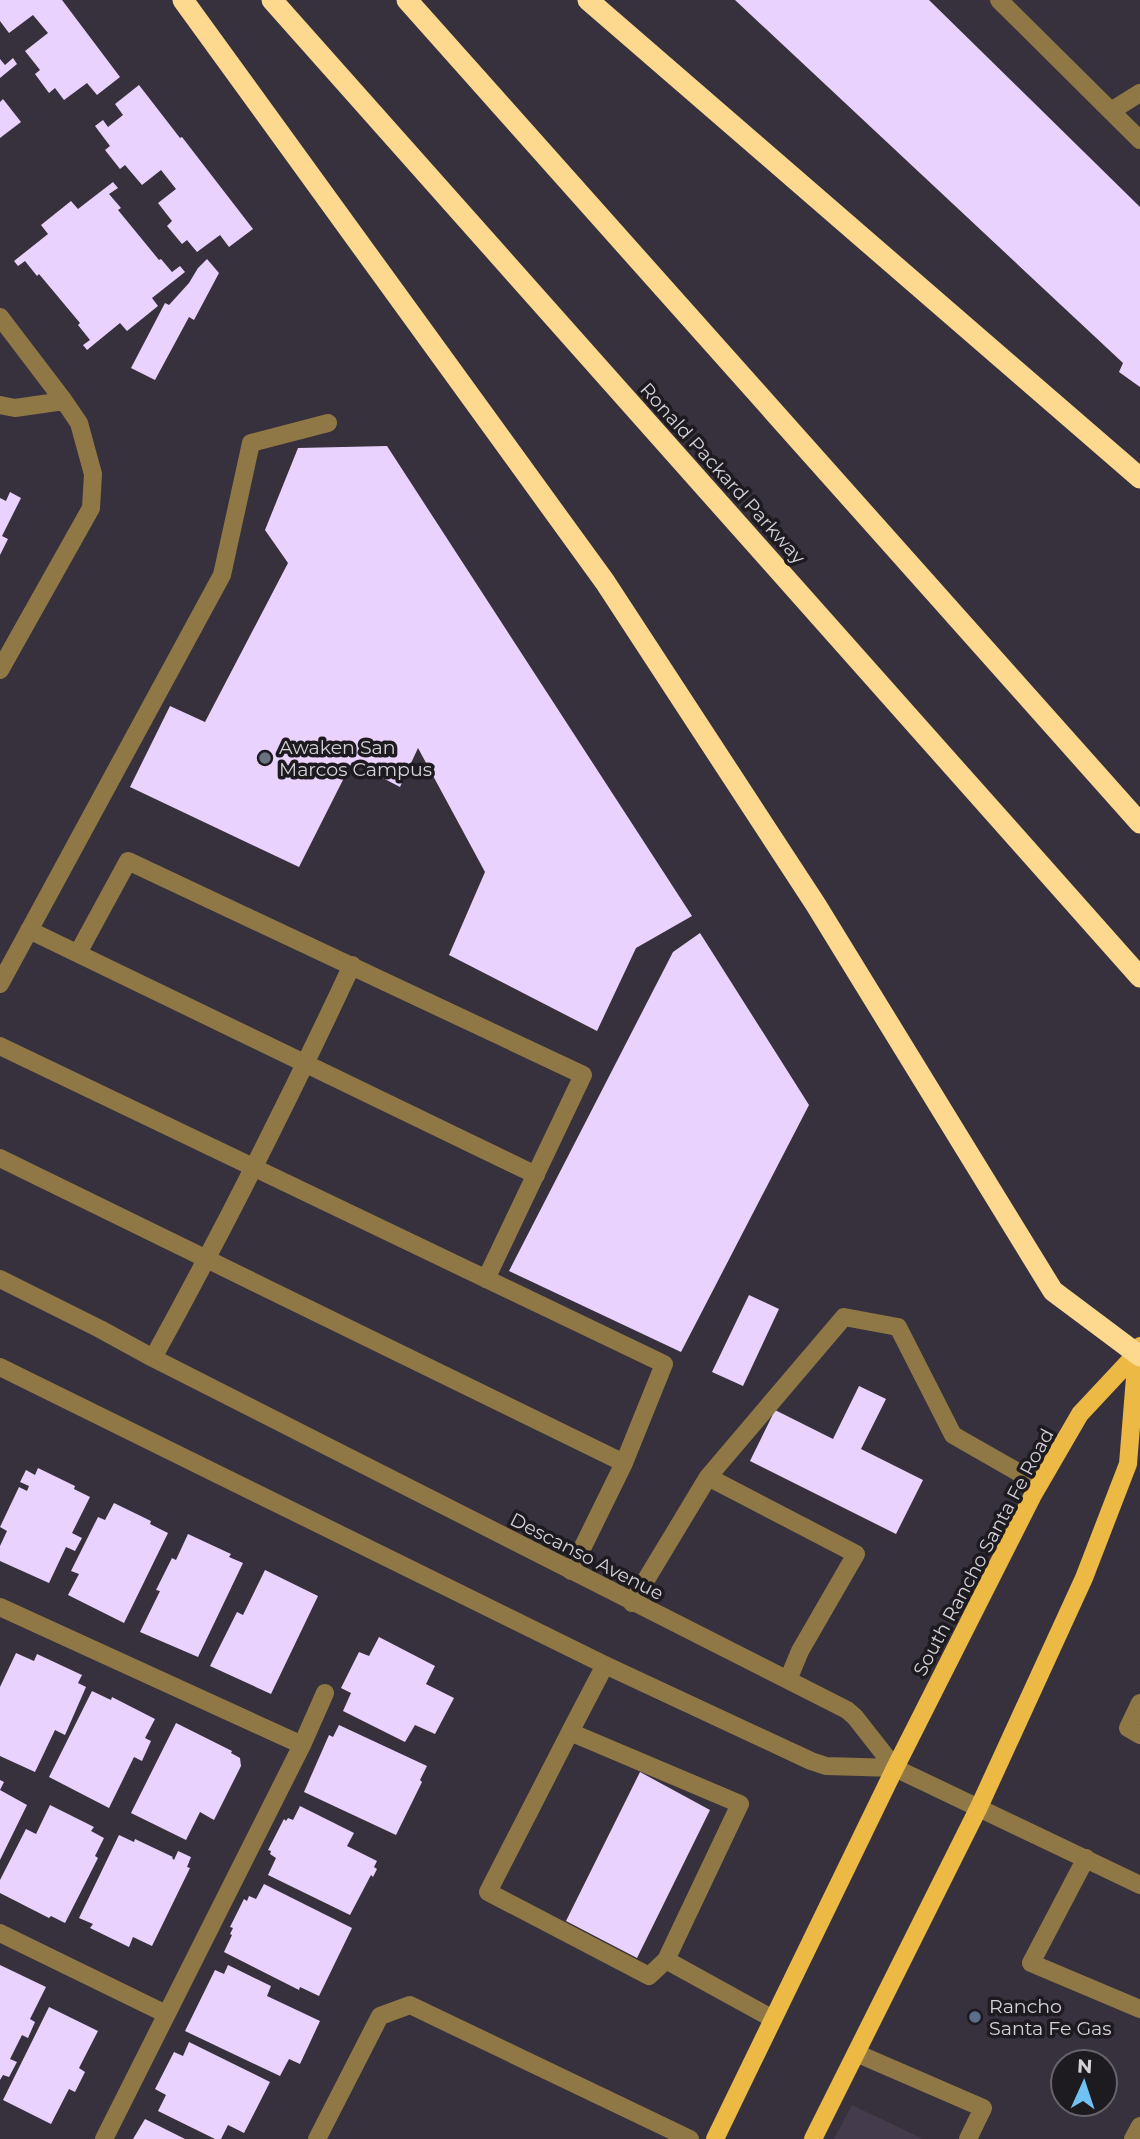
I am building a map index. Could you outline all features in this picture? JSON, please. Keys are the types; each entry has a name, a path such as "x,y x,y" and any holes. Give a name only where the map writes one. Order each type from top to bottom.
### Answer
{"highway":[{"path":"183,0 605,582 816,905 1053,1291 1139,1352"},
{"name":"Ronald Packard Parkway","path":"272,0 1140,976"},
{"path":"407,0 1140,823"},
{"path":"588,0 1140,478"}],"main road":[{"name":"South Rancho Santa Fe Road","path":"715,2139 895,1768 1039,1484 1080,1414 1139,1352"},
{"path":"813,2139 979,1807 1084,1578 1128,1464 1139,1352"}],"street":[{"path":"999,0 1140,140"},
{"path":"1111,111 1140,93"},
{"path":"0,317 79,423 93,474 91,509 0,670"},
{"path":"0,405 15,408 64,401"},
{"path":"0,984 222,575 251,443 328,423"},
{"path":"78,953 128,861 583,1075 486,1279"},
{"path":"29,930 536,1175"},
{"path":"153,1358 254,1167 352,965"},
{"path":"0,1046 664,1364 624,1463 571,1571"},
{"path":"0,1158 624,1463"},
{"name":"Descanso Avenue","path":"0,1279 632,1603 788,1680 855,1717 895,1768 1140,1885"},
{"path":"632,1603 708,1477 844,1317 898,1327 953,1435 1039,1484"},
{"path":"0,1367 605,1665 811,1761 826,1766 895,1768"},
{"path":"708,1477 856,1554 800,1651 788,1680"},
{"path":"0,1607 302,1745"},
{"path":"570,1732 740,1804 666,1960 649,1976 488,1892 570,1732 605,1665"},
{"path":"104,2139 302,1745 325,1693"},
{"path":"1134,1731 1140,1703"},
{"path":"1086,1858 1031,1963 1140,2009"},
{"path":"0,1933 166,2014"},
{"path":"666,1960 773,2019"},
{"path":"317,2139 380,2016 410,2005 690,2139"},
{"path":"856,2053 983,2108 968,2139"},
{"path":"1133,2139 1140,2126"}],"shaded area":[{"path":"852,2105 923,2139 834,2139"}],"building":[{"path":"0,0 62,0 120,77 97,95 87,83 64,100 55,88 49,93 35,74 40,70 25,51 48,33 33,15 9,33 0,21"},
{"path":"735,0 929,0 1140,207 1140,387 1119,372 1123,363"},
{"path":"13,58 17,64 0,78 0,59 5,65"},
{"path":"139,85 253,229 229,247 220,235 197,252 187,240 182,244 167,226 172,221 158,203 176,189 161,170 142,185 125,165 120,169 105,150 110,146 95,126 103,120 108,127 123,115 115,104"},
{"path":"3,99 21,122 0,138 0,102"},
{"path":"113,182 118,188 109,194 121,208 118,210 159,260 172,272 180,266 185,272 152,298 158,306 127,331 120,323 87,350 83,345 90,340 78,325 80,323 39,274 37,276 25,261 18,266 14,261 48,234 41,225 71,201 78,209"},
{"path":"207,259 219,273 194,320 189,317 155,380 131,368 165,303 169,305"},
{"path":"387,446 692,916 636,948 597,1031 449,955 485,872 418,748 400,787 352,762 299,867 130,787 170,706 205,722 288,563 265,530 298,448"},
{"path":"10,492 21,498 2,536 8,539 0,555 0,498 6,501"},
{"path":"700,933 809,1105 681,1352 509,1271 673,952"},
{"path":"749,1295 779,1309 743,1386 712,1372"},
{"path":"859,1386 886,1399 861,1449 923,1480 896,1534 750,1461 775,1410 833,1439"},
{"path":"38,1468 75,1486 74,1489 90,1497 72,1533 82,1538 75,1551 66,1547 49,1583 0,1561 0,1546 7,1531 0,1527 19,1487 27,1491 29,1486 20,1482 26,1470 35,1475"},
{"path":"114,1503 151,1521 150,1524 168,1533 124,1623 68,1595 79,1574 71,1571 98,1517 105,1520"},
{"path":"188,1534 231,1554 229,1557 243,1563 198,1657 140,1632 160,1591 156,1590 172,1558 176,1560"},
{"path":"265,1570 318,1596 271,1694 210,1666 237,1612 243,1615"},
{"path":"379,1637 435,1666 426,1684 454,1698 435,1734 415,1725 405,1742 343,1711 351,1693 341,1688 359,1652 369,1656"},
{"path":"16,1653 34,1661 37,1654 82,1675 78,1683 86,1687 65,1735 55,1730 35,1772 0,1756 0,1687"},
{"path":"92,1691 111,1700 112,1697 155,1719 145,1738 151,1741 142,1761 134,1757 109,1808 49,1777"},
{"path":"176,1723 232,1751 231,1753 240,1758 241,1766 214,1820 200,1812 186,1840 131,1813"},
{"path":"339,1725 427,1766 396,1835 304,1792 329,1735 333,1737"},
{"path":"640,1772 710,1810 637,1958 566,1921"},
{"path":"0,1790 27,1805 0,1860"},
{"path":"50,1805 94,1827 91,1831 104,1838 95,1856 98,1858 65,1923 51,1916 49,1918 0,1893 0,1880 26,1829 36,1834"},
{"path":"300,1806 354,1833 347,1846 377,1861 373,1877 371,1875 350,1915 268,1875 276,1858 268,1850 284,1819 293,1820"},
{"path":"119,1835 134,1842 135,1839 173,1857 174,1860 178,1851 191,1857 187,1867 190,1868 152,1946 133,1937 129,1947 90,1928 93,1924 79,1918"},
{"path":"264,1884 352,1928 319,1996 300,1987 299,1990 224,1952 232,1935 230,1934 233,1928 230,1927 244,1899 247,1901 249,1896 256,1899"},
{"path":"0,1965 46,1987 30,2019 35,2022 28,2038 22,2035 10,2059 17,2062 9,2077 3,2075 0,2080"},
{"path":"228,1965 271,1986 267,1996 320,2021 300,2064 289,2059 280,2076 185,2031 215,1970 224,1974"},
{"path":"49,2007 98,2031 79,2068 85,2072 75,2092 69,2089 51,2124 3,2100"},
{"path":"189,2042 270,2082 244,2133 228,2125 221,2139 215,2139 158,2111 166,2095 155,2089 174,2052 183,2056"},
{"path":"145,2119 185,2139 133,2139"}],"place":[{"name":"Awaken San Marcos Campus","path":"265,758"},
{"name":"Rancho Santa Fe Gas","path":"975,2017"}]}
